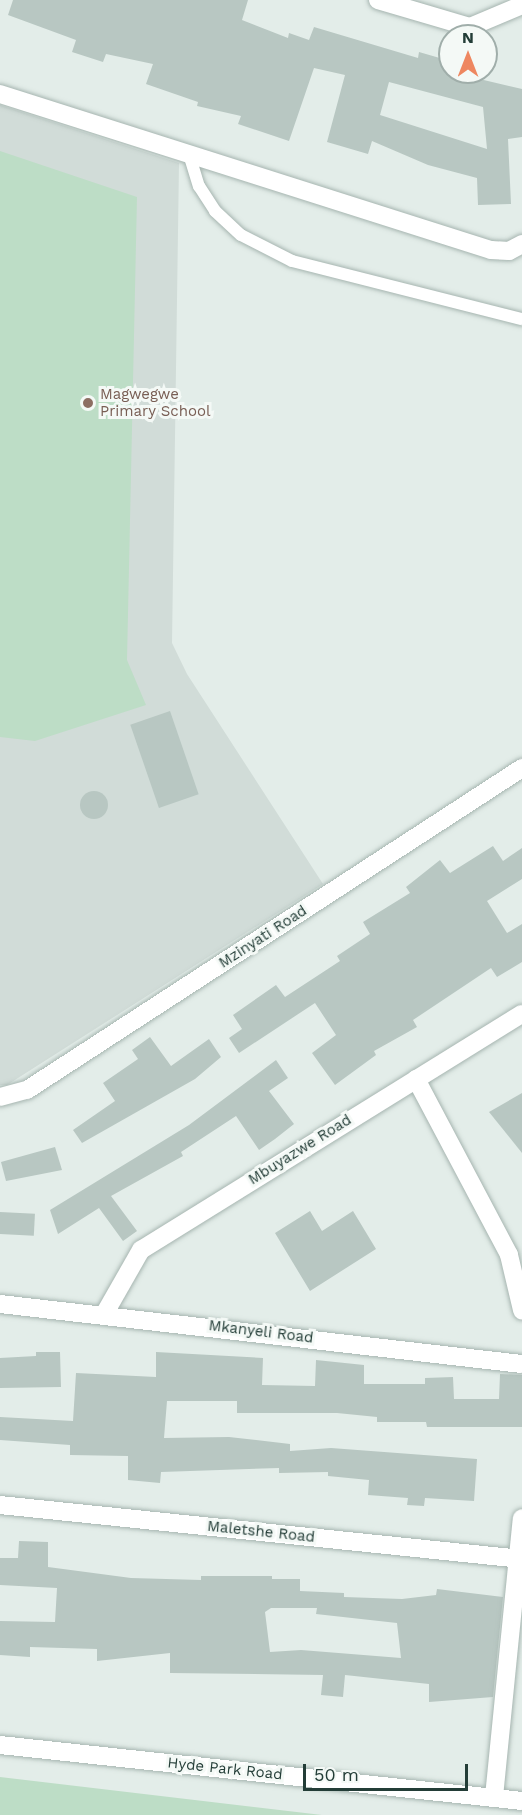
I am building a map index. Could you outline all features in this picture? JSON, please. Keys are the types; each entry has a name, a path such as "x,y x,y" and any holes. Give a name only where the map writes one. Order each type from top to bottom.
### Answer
{"street":[{"path":"378,0 470,27 522,5"},
{"path":"0,94 491,250 509,251 522,244"},
{"name":"Mzinyati Road","path":"0,1097 27,1090 522,768"},
{"name":"Mbuyazwe Road","path":"105,1313 141,1250 522,1014"},
{"path":"416,1079 509,1255 522,1310"},
{"name":"Mkanyeli Road","path":"0,1304 105,1313 522,1364"},
{"name":"Maletshe Road","path":"0,1505 520,1559"},
{"path":"494,1797 520,1559 522,1518"},
{"name":"Hyde Park Road","path":"0,1745 522,1800"}],"lane":[{"path":"189,154 199,186 215,211 241,235 292,261 522,319"}],"shaded area":[{"name":"Magwegwe Primary School","path":"0,105 179,163 172,643 187,674 323,884 7,1085 0,1085"}],"green space":[{"path":"0,151 137,197 127,660 146,705 35,741 0,737"},
{"path":"0,1777 322,1815 0,1815"}],"building":[{"path":"13,0 248,0 242,20 288,38 289,33 309,40 314,27 418,58 419,52 438,58 438,84 498,83 522,89 522,137 508,139 511,204 478,205 477,178 428,165 372,141 368,154 327,142 345,75 314,68 289,141 238,124 241,116 197,106 198,102 146,84 153,64 106,54 103,62 72,52 76,40 8,15","holes":["389,82 483,107 487,149 380,115"]},
{"path":"170,711 199,794 159,808 130,725"},
{"path":"94,791 104,795 108,805 104,815 94,819 84,815 80,805 84,795"},
{"path":"493,846 503,861 522,848 522,879 487,901 507,933 522,924 522,962 497,977 491,968 413,1020 417,1027 374,1051 376,1055 335,1085 312,1053 336,1035 315,1003 239,1053 229,1038 242,1029 233,1015 276,985 285,997 340,961 337,956 370,934 363,922 410,893 406,887 440,860 450,873"},
{"path":"150,1037 171,1066 209,1039 221,1057 195,1079 82,1143 73,1130 115,1101 103,1083 138,1059 132,1050"},
{"path":"276,1060 288,1078 269,1091 294,1124 259,1150 236,1116 181,1152 183,1156 111,1196 137,1231 123,1241 99,1208 58,1234 50,1210 189,1125"},
{"path":"522,1093 522,1153 489,1112"},
{"path":"55,1147 62,1170 6,1181 1,1162"},
{"path":"310,1211 322,1231 353,1211 376,1249 310,1291 275,1233"},
{"path":"0,1212 35,1214 34,1236 0,1234"},
{"path":"36,1352 60,1352 61,1387 0,1388 0,1358 36,1356"},
{"path":"156,1352 263,1358 262,1385 315,1386 316,1360 364,1365 364,1384 425,1384 425,1378 453,1377 454,1399 499,1399 500,1374 522,1375 522,1427 427,1427 426,1422 377,1422 377,1417 337,1413 237,1413 237,1401 167,1401 164,1438 229,1437 290,1444 290,1451 331,1448 477,1459 474,1501 425,1498 424,1506 407,1505 408,1498 368,1495 369,1480 328,1476 328,1472 279,1473 279,1468 161,1472 160,1483 128,1480 128,1456 70,1455 70,1445 0,1440 0,1417 73,1421 76,1373 156,1377"},
{"path":"19,1541 48,1542 48,1567 131,1578 201,1580 201,1576 272,1576 272,1579 300,1579 300,1591 344,1593 344,1597 402,1599 436,1595 437,1589 503,1597 493,1697 429,1702 429,1684 345,1675 343,1697 321,1695 323,1675 170,1673 170,1653 97,1661 97,1649 30,1647 30,1657 0,1655 0,1621 55,1622 57,1588 0,1585 0,1558 18,1558","holes":["271,1608 317,1608 316,1614 397,1623 401,1658 301,1650 270,1652 265,1612"]}],"place":[{"name":"Magwegwe Primary School","path":"88,403"}]}
